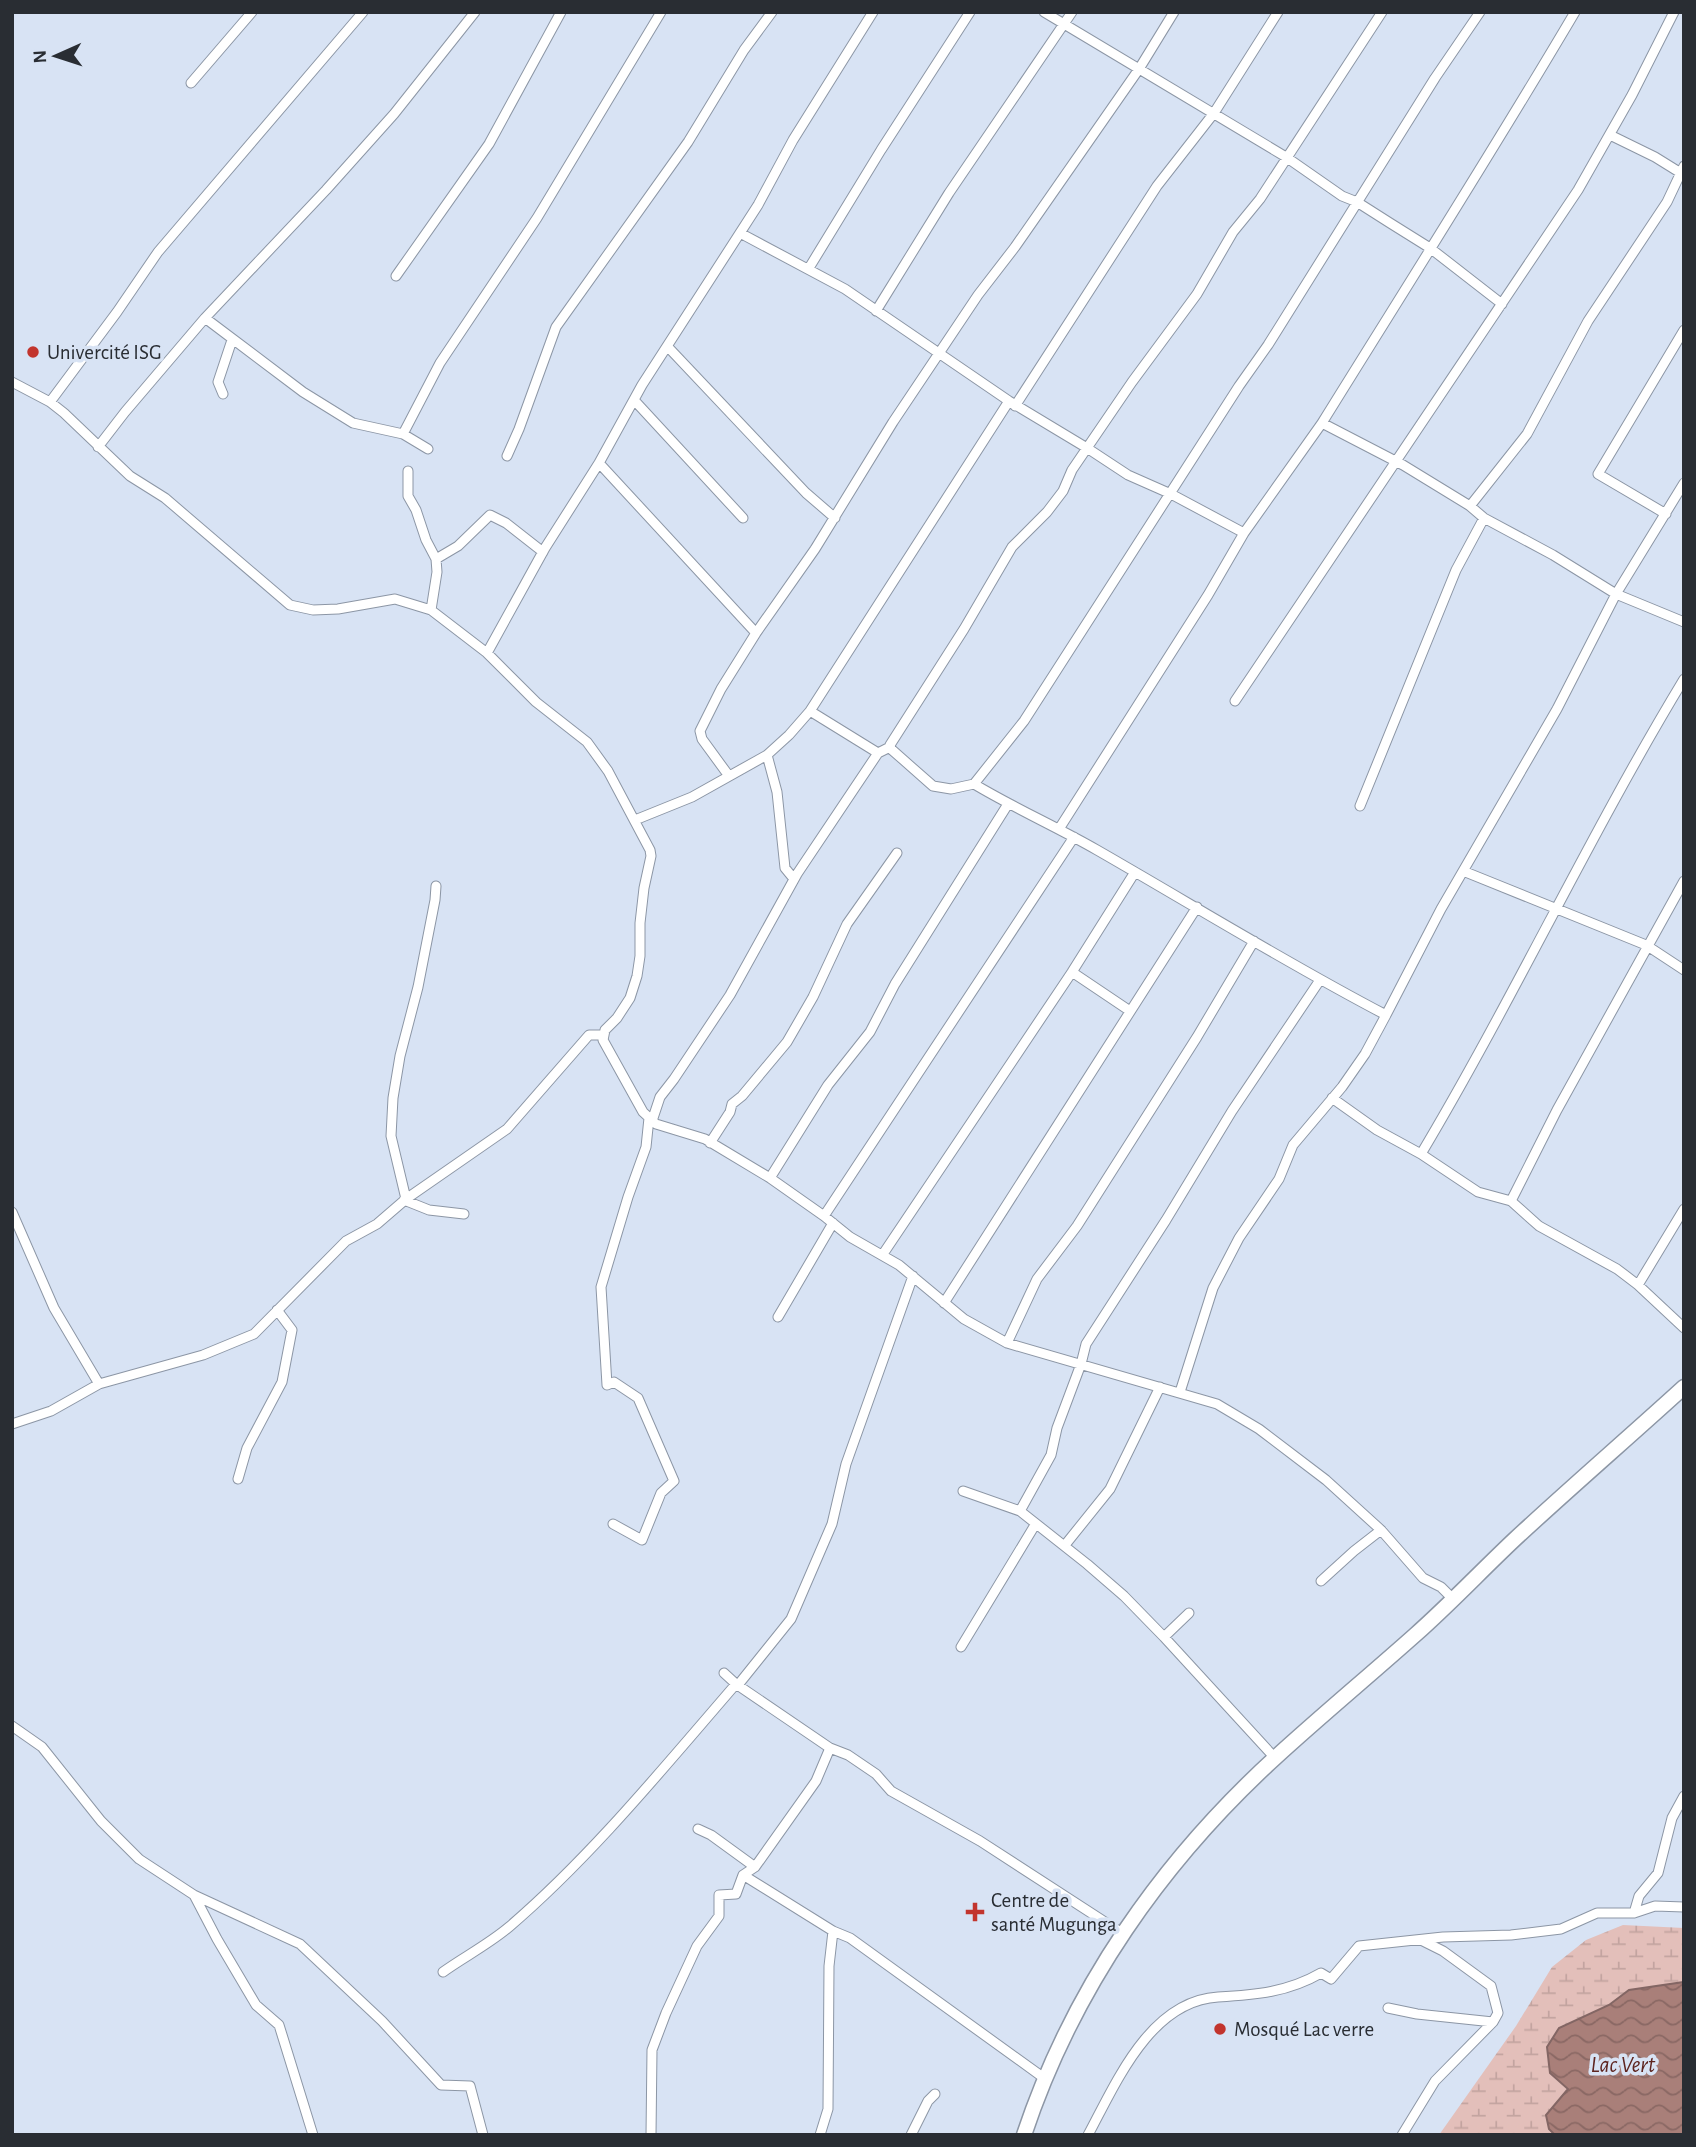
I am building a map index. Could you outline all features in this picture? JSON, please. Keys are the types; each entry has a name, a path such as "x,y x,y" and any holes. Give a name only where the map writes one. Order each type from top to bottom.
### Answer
{"highway":[{"path":"1024,2135 1044,2078 1080,2004 1122,1933 1161,1880 1237,1795 1275,1758 1416,1634 1515,1539 1684,1387"}],"street":[{"path":"191,83 252,12"},
{"path":"50,402 117,313 158,252 363,12"},
{"path":"98,447 205,318 386,123 475,12"},
{"path":"396,276 489,144 561,12"},
{"path":"403,434 440,363 537,218 661,12"},
{"path":"507,456 555,327 688,142 744,50 772,12"},
{"path":"487,653 543,552 599,463 634,400 758,205 793,140 873,12"},
{"path":"809,268 970,12"},
{"path":"1044,12 1286,157 1342,196 1357,202 1430,248 1502,304"},
{"path":"876,311 949,192 1072,12"},
{"path":"729,776 702,739 700,731 721,689 835,518 893,422 978,295 1015,247 1139,69 1174,12"},
{"path":"635,820 692,797 767,755 810,711 1157,186 1214,113 1278,12"},
{"path":"613,1524 642,1539 661,1493 674,1481 638,1398 614,1382 607,1385 601,1303 601,1287 646,1147 650,1119 660,1097 730,995 794,879 878,753 890,747 1012,547 1047,512 1063,491 1072,470 1197,294 1233,232 1260,199 1382,12"},
{"path":"890,747 933,786 951,789 974,784 1024,721 1268,345 1435,78 1480,12"},
{"path":"1059,830 1208,595 1244,533 1322,423 1430,248 1476,180 1575,12"},
{"path":"1235,701 1578,190 1674,12"},
{"path":"1470,506 1527,434 1588,321 1667,202 1682,172 1610,135"},
{"path":"740,233 845,289 1012,404 1128,475 1244,533"},
{"path":"205,318 303,392 353,423 403,434 428,449"},
{"path":"1666,513 1598,474 1684,330"},
{"path":"223,394 218,382 232,340"},
{"path":"667,346 806,493 835,518"},
{"path":"12,382 50,402 64,413 130,476 164,498 290,605 313,610 338,609 395,599 431,610 487,653 528,695 587,743 608,771 650,850 640,923 640,956 630,998 605,1030 603,1040 620,1074 650,1119 710,1143 770,1178 850,1237 883,1254 983,1331 1007,1343 1217,1404 1259,1429 1326,1480 1381,1530 1423,1578 1441,1587 1453,1598"},
{"path":"634,400 743,518"},
{"path":"1322,423 1395,461 1470,506 1484,518 1553,555 1616,594 1684,622"},
{"path":"599,463 756,633"},
{"path":"408,471 408,496 436,559 437,572 431,610"},
{"path":"1180,1392 1213,1288 1239,1238 1279,1180 1293,1145 1365,1054 1441,909 1551,721 1616,594 1684,483"},
{"path":"436,559 458,546 490,515 506,523 543,552"},
{"path":"1360,806 1455,570 1484,518"},
{"path":"1421,1154 1447,1111 1651,733 1684,679"},
{"path":"810,711 878,753"},
{"path":"767,755 777,792 785,867 794,879"},
{"path":"974,784 1074,837 1320,980 1386,1015"},
{"path":"770,1178 828,1085 870,1031 895,984 1008,804"},
{"path":"824,1216 1074,837"},
{"path":"710,1143 730,1112 732,1104 742,1096 787,1042 813,997 847,923 897,853"},
{"path":"1463,871 1646,945 1684,970"},
{"path":"883,1254 1072,972 1135,872"},
{"path":"1511,1201 1646,945 1684,881"},
{"path":"405,1199 391,1136 393,1098 400,1056 418,987 436,886"},
{"path":"944,1303 1197,907"},
{"path":"1007,1343 1037,1279 1077,1226 1197,1037 1254,941"},
{"path":"1072,972 1130,1012"},
{"path":"1020,1511 1051,1455 1057,1428 1086,1344 1232,1111 1320,980"},
{"path":"12,1424 51,1411 99,1384 203,1355 254,1334 346,1241 377,1224 405,1199 507,1129 589,1035 604,1035"},
{"path":"1332,1098 1377,1130 1421,1154 1478,1192 1511,1201 1539,1226 1597,1257 1638,1285 1684,1328"},
{"path":"405,1199 429,1210 464,1214"},
{"path":"1638,1285 1684,1209"},
{"path":"12,1212 54,1308 99,1384"},
{"path":"778,1317 833,1223"},
{"path":"443,1972 508,1929 557,1882 608,1829 791,1619 832,1524 846,1464 913,1276"},
{"path":"238,1479 247,1448 282,1382 292,1330 276,1310"},
{"path":"1065,1545 1115,1480 1160,1387"},
{"path":"963,1491 1020,1511 1035,1525 1065,1545 1124,1596 1275,1758"},
{"path":"961,1647 1035,1525"},
{"path":"1321,1581 1381,1530"},
{"path":"1164,1637 1189,1613"},
{"path":"724,1673 830,1748 848,1755 876,1774 891,1791 980,1841 1122,1933"},
{"path":"12,1726 42,1747 101,1821 139,1859 194,1895 300,1944 382,2021 440,2085 470,2086 482,2135"},
{"path":"650,2135 652,2050 697,1946 719,1916 719,1895 736,1894 743,1875 755,1867 816,1781 830,1748"},
{"path":"1634,1913 1639,1896 1658,1873 1672,1818 1684,1796"},
{"path":"698,1829 711,1835 755,1867"},
{"path":"743,1875 833,1931 850,1938 1044,2078"},
{"path":"194,1895 217,1940 257,2005 279,2025 313,2135"},
{"path":"1088,2135 1115,2086 1153,2028 1175,2010 1216,1997 1282,1991 1321,1973 1331,1979 1359,1946 1561,1929 1597,1913 1634,1913 1655,1906 1684,1907"},
{"path":"820,2135 828,2109 829,1966 833,1931"},
{"path":"1402,2135 1443,2072 1493,2022 1497,2013 1491,1986 1443,1951 1421,1940"},
{"path":"1388,2008 1493,2022"},
{"path":"911,2135 928,2101 935,2094"}],"green space":[{"path":"1623,1925 1684,1928 1684,1982 1629,1990 1609,2005 1559,2028 1547,2047 1550,2073 1568,2089 1546,2115 1549,2129 1555,2135 1439,2135 1516,2026 1552,1967 1586,1940"}],"water":[{"name":"Lac Vert","path":"1684,1982 1684,2135 1555,2135 1549,2129 1546,2115 1568,2089 1550,2073 1547,2047 1559,2028 1609,2005 1629,1990"}],"place":[{"name":"Univercité ISG","path":"33,352"},
{"name":"Centre de santé Mugunga","path":"975,1912"},
{"name":"Mosqué Lac verre","path":"1220,2029"}]}
